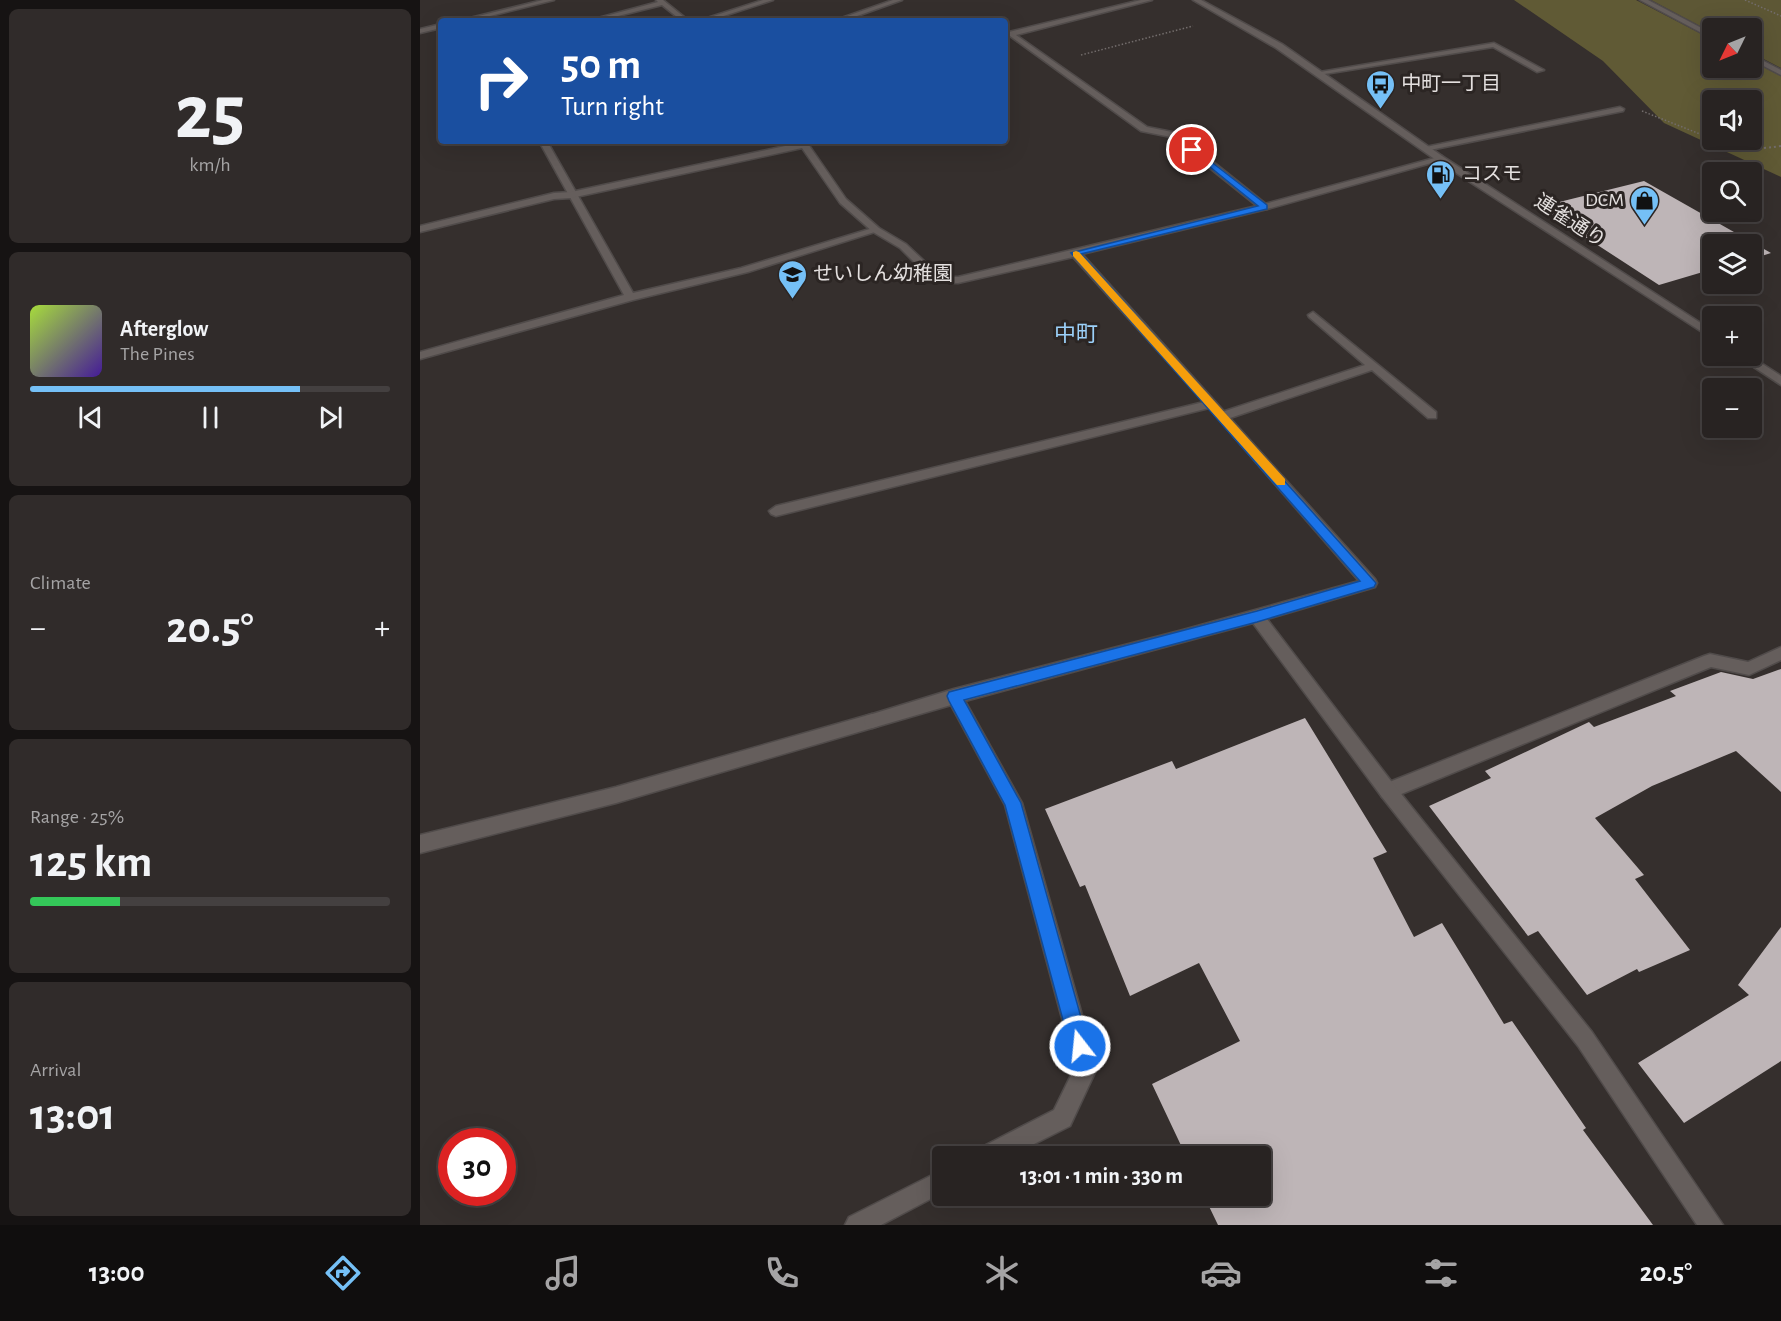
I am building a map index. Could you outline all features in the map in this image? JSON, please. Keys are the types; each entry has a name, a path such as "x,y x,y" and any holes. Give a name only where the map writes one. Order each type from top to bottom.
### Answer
{"street":[{"path":"471,18 511,6 551,0"},
{"path":"711,18 770,0"},
{"path":"845,18 899,0"},
{"path":"1008,34 1149,0"},
{"name":"連雀通り","path":"1196,0 1280,46 1439,158 1702,329"},
{"path":"1643,0 1702,31"},
{"path":"601,18 661,2 682,18"},
{"path":"420,31 438,27"},
{"path":"1008,34 1144,129 1174,135 1264,207"},
{"path":"1318,73 1494,45 1540,70"},
{"path":"1762,63 1781,73"},
{"path":"1425,148 1620,109"},
{"path":"545,144 630,297"},
{"path":"420,229 554,196 572,195 799,144"},
{"path":"804,144 843,201 876,230 903,246 938,280 958,280 1264,207 1439,158"},
{"path":"420,356 630,297 744,270 876,230"},
{"path":"420,844 616,795 954,696 1257,617 1370,583 1075,253"},
{"path":"1313,315 1432,415"},
{"path":"1223,416 1373,366"},
{"path":"1758,366 1781,381"},
{"path":"776,511 1212,404"},
{"path":"1257,617 1388,791 1585,1039 1711,1225"},
{"path":"1388,791 1710,660 1749,669 1781,653"},
{"path":"954,696 1013,803 1086,1068 1062,1118 1007,1146"},
{"path":"857,1225 932,1186"}],"path":[{"path":"1745,0 1781,16"},
{"path":"1052,63 1229,17"},
{"path":"1620,109 1640,110 1734,147 1754,150 1781,146"}],"shaded area":[{"path":"1514,0 1636,0 1702,34 1702,78 1762,78 1762,66 1781,76 1781,177 1762,168 1762,162 1748,162 1722,150 1762,150 1762,90 1702,90 1702,141 1664,123 1603,61"},
{"path":"1651,0 1781,0 1781,68 1762,58 1762,18 1702,18 1702,27"}],"building":[{"name":"DCM","path":"1644,181 1702,214 1702,222 1716,222 1737,234 1702,234 1702,272 1659,285 1539,207"},
{"name":"DCM","path":"1762,248 1771,253 1762,256"},
{"path":"1781,669 1781,792 1736,751 1652,786 1595,818 1644,875 1635,879 1690,950 1639,972 1637,969 1587,995 1538,931 1528,936 1429,806 1491,778 1485,771 1589,722 1594,727 1676,696 1670,691 1721,672 1753,679"},
{"path":"1305,718 1387,852 1373,858 1414,937 1442,923 1504,1024 1512,1021 1586,1128 1583,1130 1653,1225 1218,1225 1209,1206 1271,1206 1271,1146 1181,1146 1152,1084 1240,1041 1199,963 1130,996 1085,885 1080,887 1045,809 1172,761 1176,769"},
{"path":"1781,927 1781,1061 1684,1123 1638,1063 1749,995 1738,985"}],"slow traffic":[{"path":"1076,254 1281,482"}],"place":[{"name":"中町一丁目","path":"1380,110"},
{"name":"コスモ","path":"1441,200"},
{"name":"DCM","path":"1645,226"},
{"name":"せいしん幼稚園","path":"792,300"}],"district":[{"name":"中町","path":"1076,334"}],"route":[{"path":"1080,1046 1013,803 954,696 1257,617 1370,583 1075,253 1264,207 1192,150"}]}
